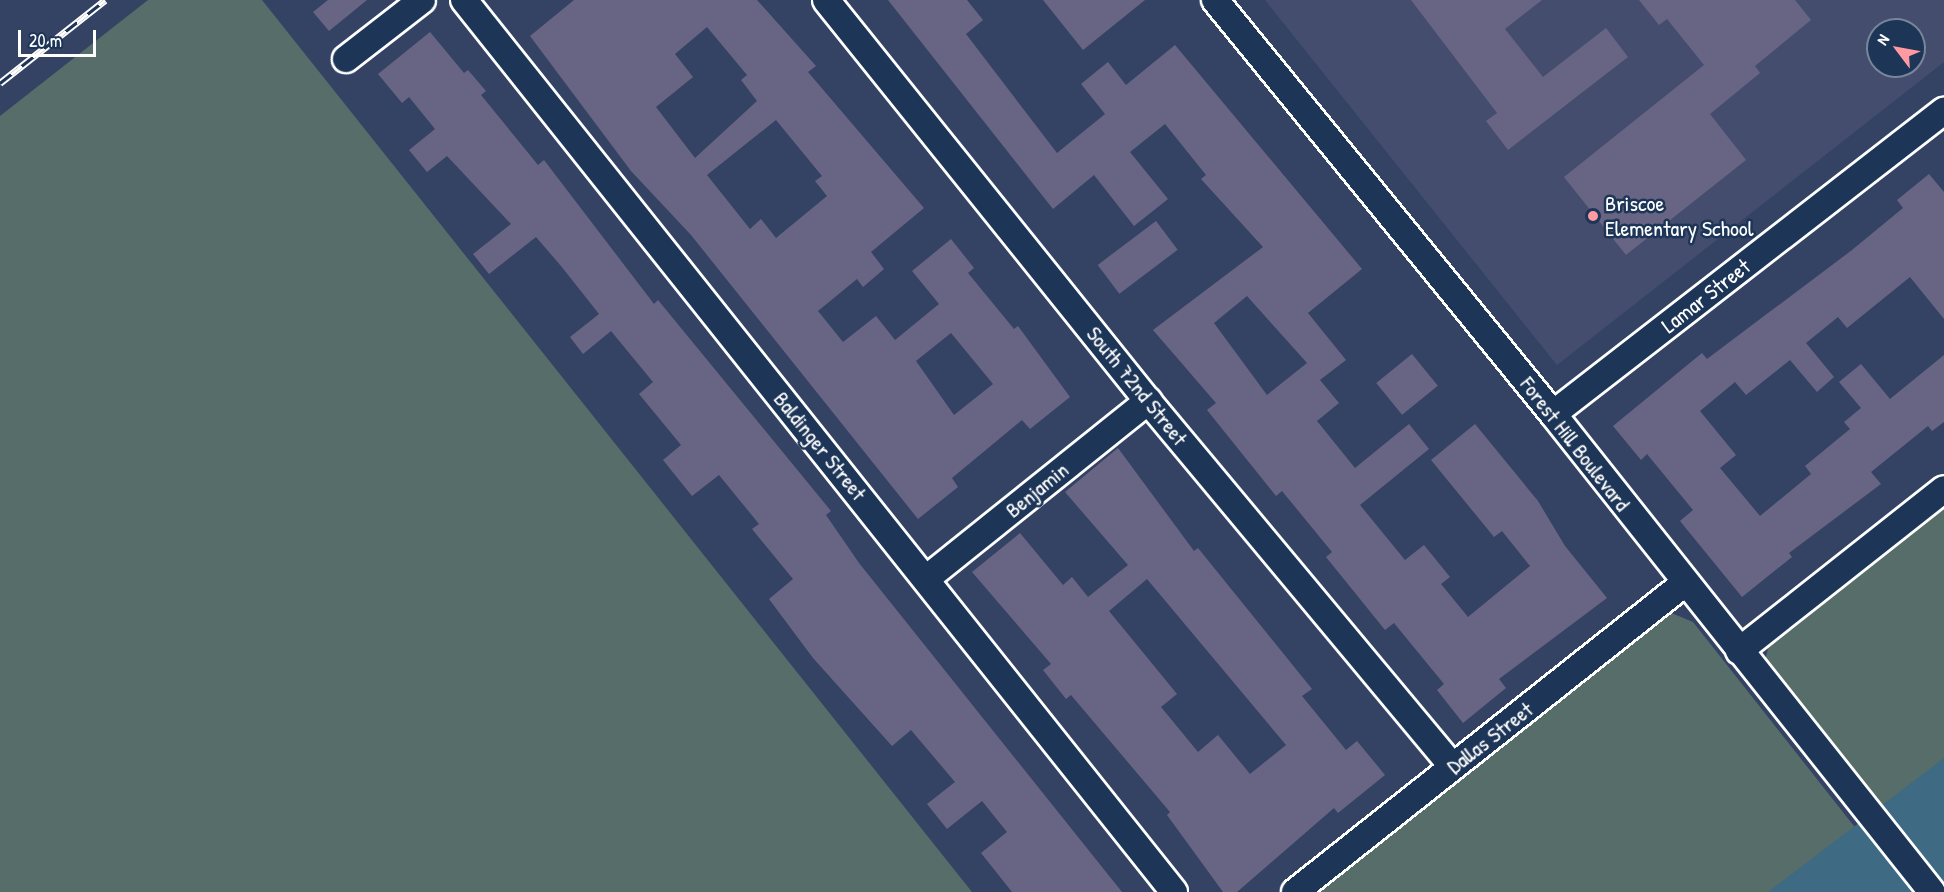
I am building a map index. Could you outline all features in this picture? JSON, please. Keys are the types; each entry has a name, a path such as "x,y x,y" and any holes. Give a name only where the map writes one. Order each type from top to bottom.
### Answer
{"street":[{"path":"346,59 422,0"},
{"name":"Baldinger Street","path":"464,0 1174,892"},
{"name":"South 72nd Street","path":"826,0 1148,401 1453,767"},
{"name":"Forest Hill Boulevard","path":"1215,0 1553,414 1684,584 1932,892"},
{"name":"Lamar Street","path":"1553,414 1944,111"},
{"name":"Benjamin","path":"927,579 1148,401"},
{"path":"1739,651 1944,489"},
{"name":"Dallas Street","path":"1295,892 1684,584"}],"shaded area":[{"name":"Briscoe Elementary School","path":"1265,0 1944,0 1944,62 1926,76 1926,18 1866,18 1866,78 1924,78 1557,365"},
{"path":"1944,758 1944,892 1768,892"}],"green space":[{"path":"148,0 262,0 972,892 0,892 0,116"},
{"path":"1944,500 1944,881 1765,660 1770,642"},
{"path":"1669,612 1693,622 1906,892 1319,892"}],"building":[{"path":"328,0 367,0 329,31 313,12"},
{"path":"574,0 757,0 816,66 808,72 924,208 871,252 884,269 863,287 857,279 818,311 843,342 876,316 895,340 939,304 912,271 951,239 974,268 968,273 1014,329 1018,326 1070,397 1030,429 1022,420 952,478 958,487 918,519 691,235 631,171 530,36","holes":["707,27 747,75 741,80 757,101 695,158 656,107 693,77 675,54","776,120 822,176 815,181 827,196 776,238 761,219 750,229 707,175","951,333 993,384 954,415 916,361"]},
{"path":"888,0 967,0 983,20 966,34 1057,153 1105,114 1081,84 1108,62 1126,85 1175,45 1362,269 1308,313 1346,360 1320,380 1339,403 1317,421 1355,468 1409,424 1429,449 1360,505 1405,560 1424,545 1450,577 1441,584 1468,617 1530,566 1502,531 1494,537 1431,460 1475,424 1538,501 1565,546 1607,598 1499,679 1506,688 1463,723 1437,690 1444,684 1394,623 1385,630 1326,557 1332,552 1282,491 1276,496 1207,410 1216,403 1153,330 1263,247 1201,179 1206,175 1165,124 1130,152 1168,199 1134,226 1094,175 1053,209","holes":["1247,296 1307,363 1267,395 1214,323"]},
{"path":"1043,0 1145,0 1083,50"},
{"path":"1411,0 1542,0 1505,29 1543,77 1606,28 1628,57 1508,150 1486,121 1497,113"},
{"path":"1639,0 1795,0 1811,20 1755,66 1760,73 1710,114 1746,160 1626,255 1564,177 1704,65 1667,19 1659,25"},
{"path":"430,32 464,73 468,70 486,91 481,95 538,165 544,160 654,304 658,300 831,511 826,515 859,563 1122,892 1012,892 981,853 1007,832 982,801 947,829 927,804 955,782 911,730 892,746 813,658 769,599 793,579 752,529 759,524 719,475 692,496 663,460 681,445 639,394 653,382 611,331 583,354 570,337 599,314 561,266 536,237 489,274 473,254 511,224 447,156 427,172 409,150 435,129 409,97 402,103 378,74"},
{"path":"1929,174 1944,192 1944,319 1910,277 1847,328 1838,317 1806,343 1834,377 1817,392 1790,360 1746,395 1735,382 1700,411 1736,455 1720,468 1760,516 1811,474 1805,466 1850,429 1844,422 1861,408 1839,382 1861,364 1890,399 1944,355 1944,422 1932,431 1928,426 1871,472 1881,484 1789,553 1792,557 1742,597 1680,521 1693,510 1647,454 1641,460 1613,426 1702,353 1707,359 1852,250 1903,208 1897,200"},
{"path":"1156,221 1178,250 1119,294 1098,265"},
{"path":"1412,354 1438,386 1402,415 1376,383"},
{"path":"1118,448 1194,551 1198,548 1312,689 1302,696 1346,750 1357,741 1385,775 1338,813 1334,808 1237,892 1223,892 1167,815 1170,812 1071,695 1066,699 1043,670 1051,664 972,572 1020,533 1063,585 1072,577 1088,597 1128,565 1065,492","holes":["1147,579 1286,745 1250,774 1218,735 1198,752 1161,707 1177,694 1109,611"]}],"railway":[{"path":"0,83 105,0"}],"place":[{"name":"Briscoe Elementary School","path":"1593,216"}]}
